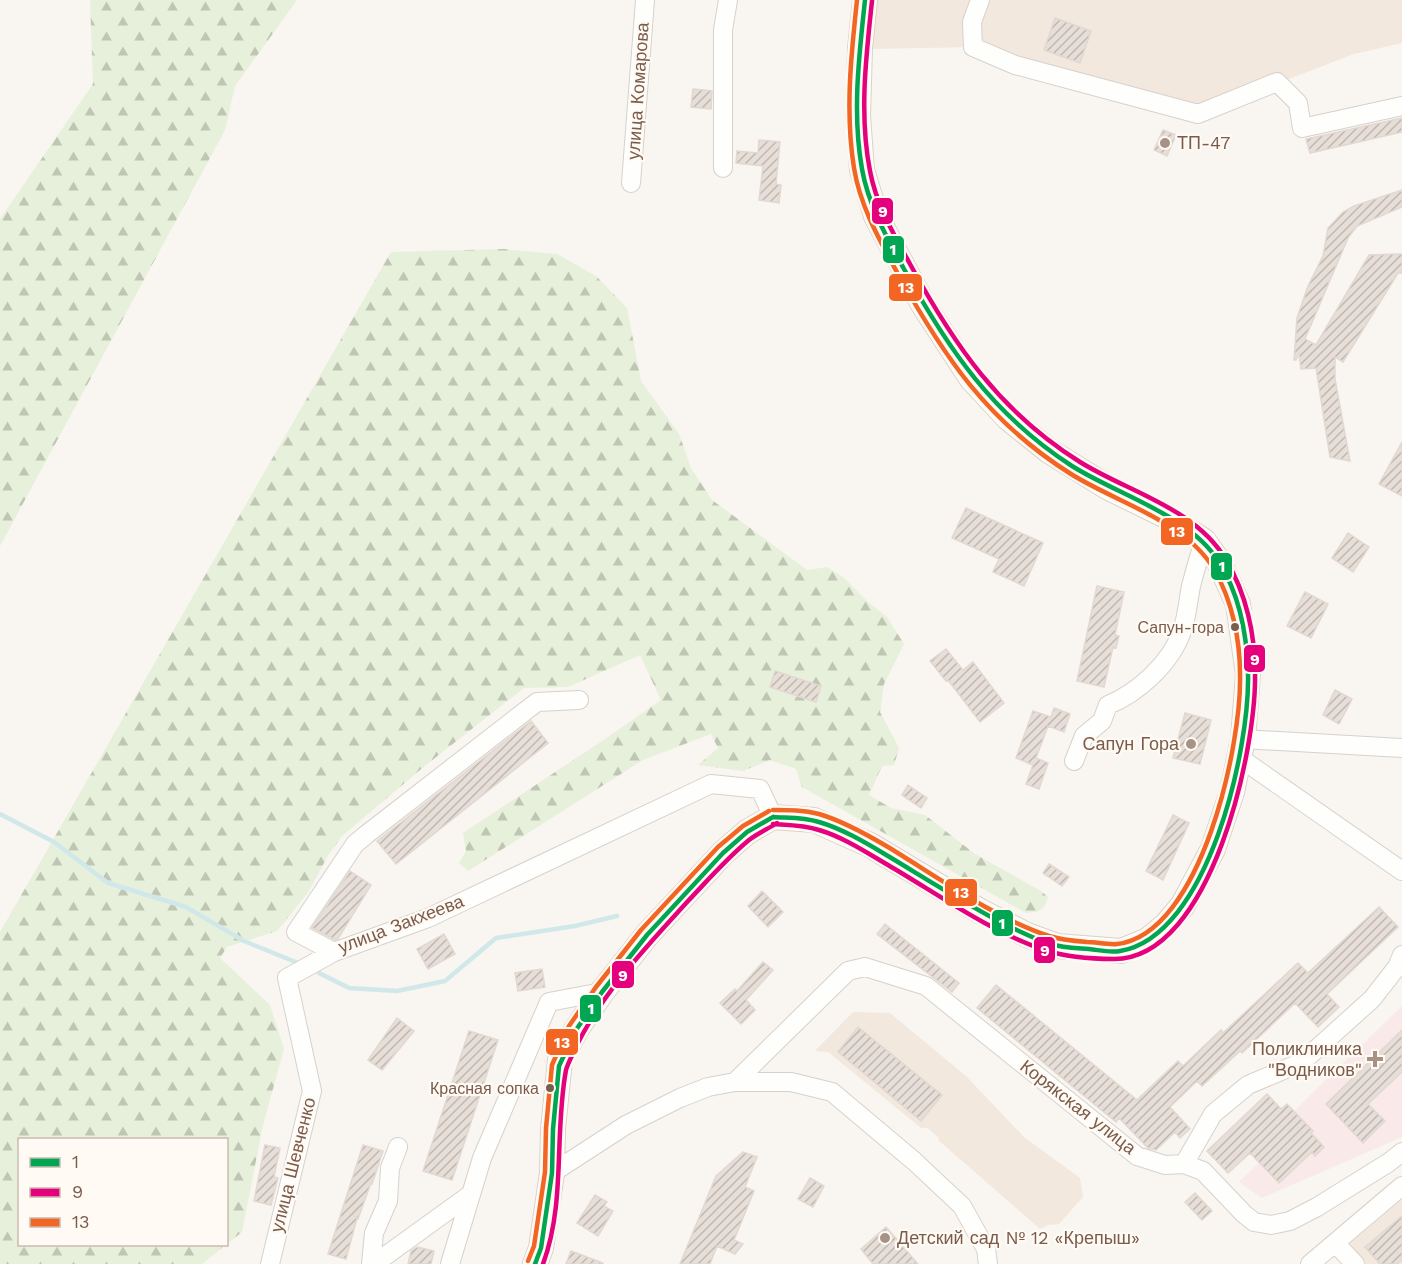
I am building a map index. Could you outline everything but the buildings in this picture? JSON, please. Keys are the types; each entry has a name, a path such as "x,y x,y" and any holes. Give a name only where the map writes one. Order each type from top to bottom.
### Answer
{"main road":[{"path":"535,1264 540,1248 552,1173 553,1129 560,1060 576,1029 647,935 723,853 747,832 773,817 814,820 870,845 980,911 1027,935 1057,946 1121,951 1148,940 1166,925 1183,905 1213,849 1241,749 1248,675 1246,654 1238,604 1219,562 1204,541 1164,515 1107,487 1058,457 1008,418 971,378 924,306 876,216 862,170 858,116 860,48 865,0"}],"street":[{"name":"улица Комарова","path":"631,183 645,0"},
{"path":"723,168 723,30 728,0"},
{"path":"980,0 972,22 973,47 1016,65 1198,114 1278,82 1298,103 1302,128 1402,106"},
{"path":"1074,761 1084,736 1102,721 1108,705 1124,698 1139,686 1174,648 1183,628 1204,541"},
{"name":"улица Закхеева","path":"579,700 537,702 355,844 296,932 334,952 428,918 711,784 760,789 773,817"},
{"path":"1241,749 1402,748"},
{"path":"1241,749 1402,872"},
{"name":"улица Шевченко","path":"270,1264 312,1090 287,978 334,952"},
{"path":"1402,955 1397,967 1372,999 1302,1062 1248,1085 1213,1114 1184,1164 1203,1171 1254,1222 1271,1225 1290,1221 1317,1207 1402,1152"},
{"name":"Корякская улица","path":"735,1082 848,971 865,967 926,986 1137,1155 1165,1165 1184,1164"},
{"path":"450,1264 482,1158 549,1002 602,992"},
{"path":"552,1173 626,1125 671,1102 708,1088 735,1082 791,1082 832,1092 963,1206 986,1249 988,1264"},
{"path":"372,1264 374,1233 388,1202 390,1168 398,1147"},
{"path":"1310,1264 1402,1186"},
{"path":"372,1264 471,1194"},
{"path":"1335,1243 1355,1264"}],"shaded area":[{"path":"876,0 1402,0 1402,43 1354,54 1198,114 973,47 871,49"},
{"name":"Поликлиника \"Водников\"","path":"1402,1006 1402,1137 1262,1198 1239,1182 1303,1121 1294,1111"},
{"path":"853,1012 890,1013 966,1076 1024,1137 1080,1178 1083,1197 1059,1224 1048,1225 1040,1229 927,1128 921,1128 828,1052 815,1051"},
{"path":"1402,1199 1402,1264 1355,1264 1342,1250"}],"green space":[{"path":"90,0 297,0 235,86 225,130 0,546 0,219 93,84"},
{"path":"504,249 557,254 596,276 627,308 641,381 679,434 691,468 712,500 807,570 827,567 843,577 887,617 904,644 884,684 880,712 899,748 894,765 882,766 869,795 891,808 925,815 975,854 1048,897 1041,910 1026,913 802,787 796,769 770,760 743,771 698,765 718,748 711,734 643,760 468,871 459,863 466,851 463,833 661,700 640,655 568,687 524,688 426,765 342,836 329,854 307,894 277,931 227,947 220,958 270,1005 284,1049 263,1125 242,1232 228,1243 228,1138 18,1138 18,1246 224,1246 202,1264 0,1264 0,932 391,252"}],"waterway":[{"path":"0,814 54,842 108,883 186,907 244,941 298,963"},
{"path":"319,973 349,988 397,991 445,981 496,938 575,926 617,916"}],"transit line":[{"name":"13","path":"773,810 813,813 846,824 987,908 1049,936 1117,944 1147,932 1172,907 1194,872 1211,831 1224,787 1234,744 1239,705 1240,661 1234,621 1221,583 1203,554 1169,526 1071,474 1015,432 992,410 951,360 891,262 861,196 851,147 849,105 857,0"},
{"name":"1","path":"773,817 813,820 846,832 978,910 1040,940 1065,947 1108,952 1120,951 1151,938 1178,912 1200,876 1218,834 1232,790 1247,706 1248,673 1244,630 1237,601 1219,562 1190,531 1152,507 1072,466 1019,425 996,402 956,353 898,257 879,221 869,195 859,148 857,106 865,0"},
{"name":"9","path":"773,824 808,827 837,837 863,850 965,912 1025,943 1062,954 1114,959 1148,950 1178,925 1202,888 1222,844 1237,796 1248,748 1254,706 1255,658 1248,614 1233,573 1213,542 1179,514 1080,462 1026,421 1003,399 962,349 927,294 898,242 877,195 867,150 864,107 872,1"},
{"name":"13","path":"528,1261 534,1246 545,1172 546,1128 552,1065 569,1026 641,930 718,847 743,826 769,811"},
{"name":"1","path":"535,1264 541,1248 552,1173 553,1129 559,1066 576,1030 602,992 647,935 723,853 747,832 773,817"},
{"name":"9","path":"543,1264 555,1217 566,1070 575,1049 611,990 657,935 741,847 777,823"}],"place":[{"name":"ТП-47","path":"1165,143"},
{"name":"Сапун-гора","path":"1235,627"},
{"name":"Сапун Гора","path":"1191,744"},
{"name":"Поликлиника \"Водников\"","path":"1375,1059"},
{"name":"Красная сопка","path":"550,1088"},
{"name":"Детский сад № 12 «Крепыш»","path":"885,1238"}]}
